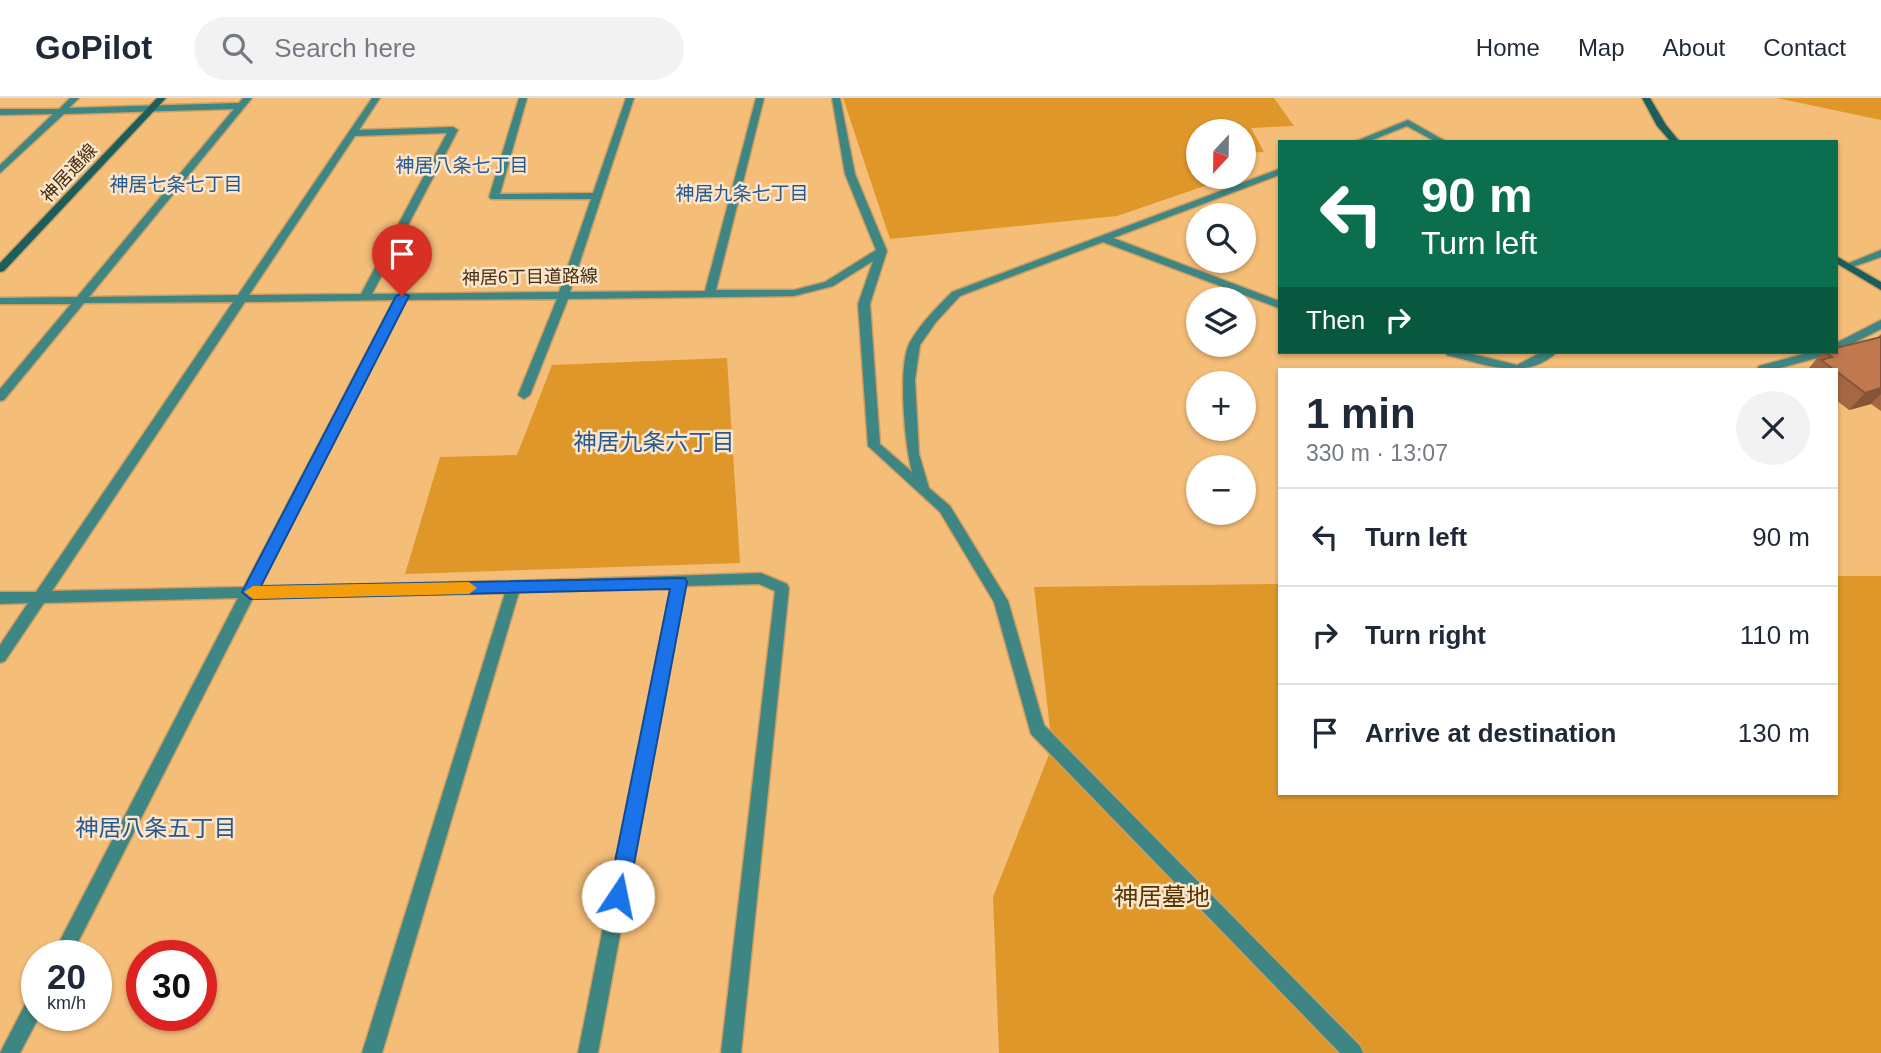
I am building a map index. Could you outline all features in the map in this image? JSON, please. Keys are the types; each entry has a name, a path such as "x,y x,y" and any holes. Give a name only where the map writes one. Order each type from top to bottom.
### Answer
{"street":[{"path":"0,170 75,98"},
{"name":"神居通線","path":"0,269 162,98"},
{"path":"0,657 376,98"},
{"path":"523,98 494,197 595,195"},
{"path":"524,395 564,294 595,195 630,98"},
{"path":"710,293 760,98"},
{"path":"836,98 850,174 882,251 864,304 874,446 945,509 1001,601 1037,729 1353,1053"},
{"path":"1646,98 1662,126 1674,140"},
{"path":"0,112 152,109 244,102"},
{"path":"0,397 244,102"},
{"path":"1363,140 1408,122 1440,140"},
{"path":"352,133 453,130 365,297"},
{"path":"923,490 913,454 909,380 914,345 956,294 1278,172"},
{"path":"1105,239 1278,305"},
{"name":"神居6丁目道路線","path":"0,301 794,293 829,284 882,251"},
{"path":"1847,266 1881,253"},
{"path":"1838,260 1881,287"},
{"path":"69,940 402,296"},
{"path":"1838,347 1881,324"},
{"path":"1459,354 1514,368"},
{"path":"1520,368 1547,354"},
{"path":"1767,368 1817,354"},
{"path":"0,598 514,587 761,578 782,588 731,1053"},
{"path":"588,1053 679,582"},
{"path":"372,1053 514,587"},
{"path":"10,1053 22,1031"}],"green space":[{"path":"843,98 1274,98 1294,126 1256,128 1256,119 1186,119 1186,189 1196,189 1117,216 890,239"},
{"path":"1777,98 1881,98 1881,120"},
{"path":"1256,137 1264,152 1256,152"},
{"path":"727,358 740,563 405,574 440,457 517,455 552,365"},
{"name":"神居墓地","path":"1838,576 1881,576 1881,1053 999,1053 993,897 1052,747 1034,587 1278,584 1278,795 1838,795"}],"building":[{"path":"1881,337 1881,388 1865,393 1838,373 1838,368 1832,368 1821,360 1832,357 1828,354 1838,354 1838,348"}],"slow traffic":[{"path":"253,592 469,588"}],"district":[{"name":"神居八条七丁目","path":"462,165"},
{"name":"神居七条七丁目","path":"176,184"},
{"name":"神居九条七丁目","path":"742,193"},
{"name":"神居九条六丁目","path":"654,442"},
{"name":"神居八条五丁目","path":"156,828"}],"route":[{"path":"402,296 250,592 679,582 618,896"}]}
